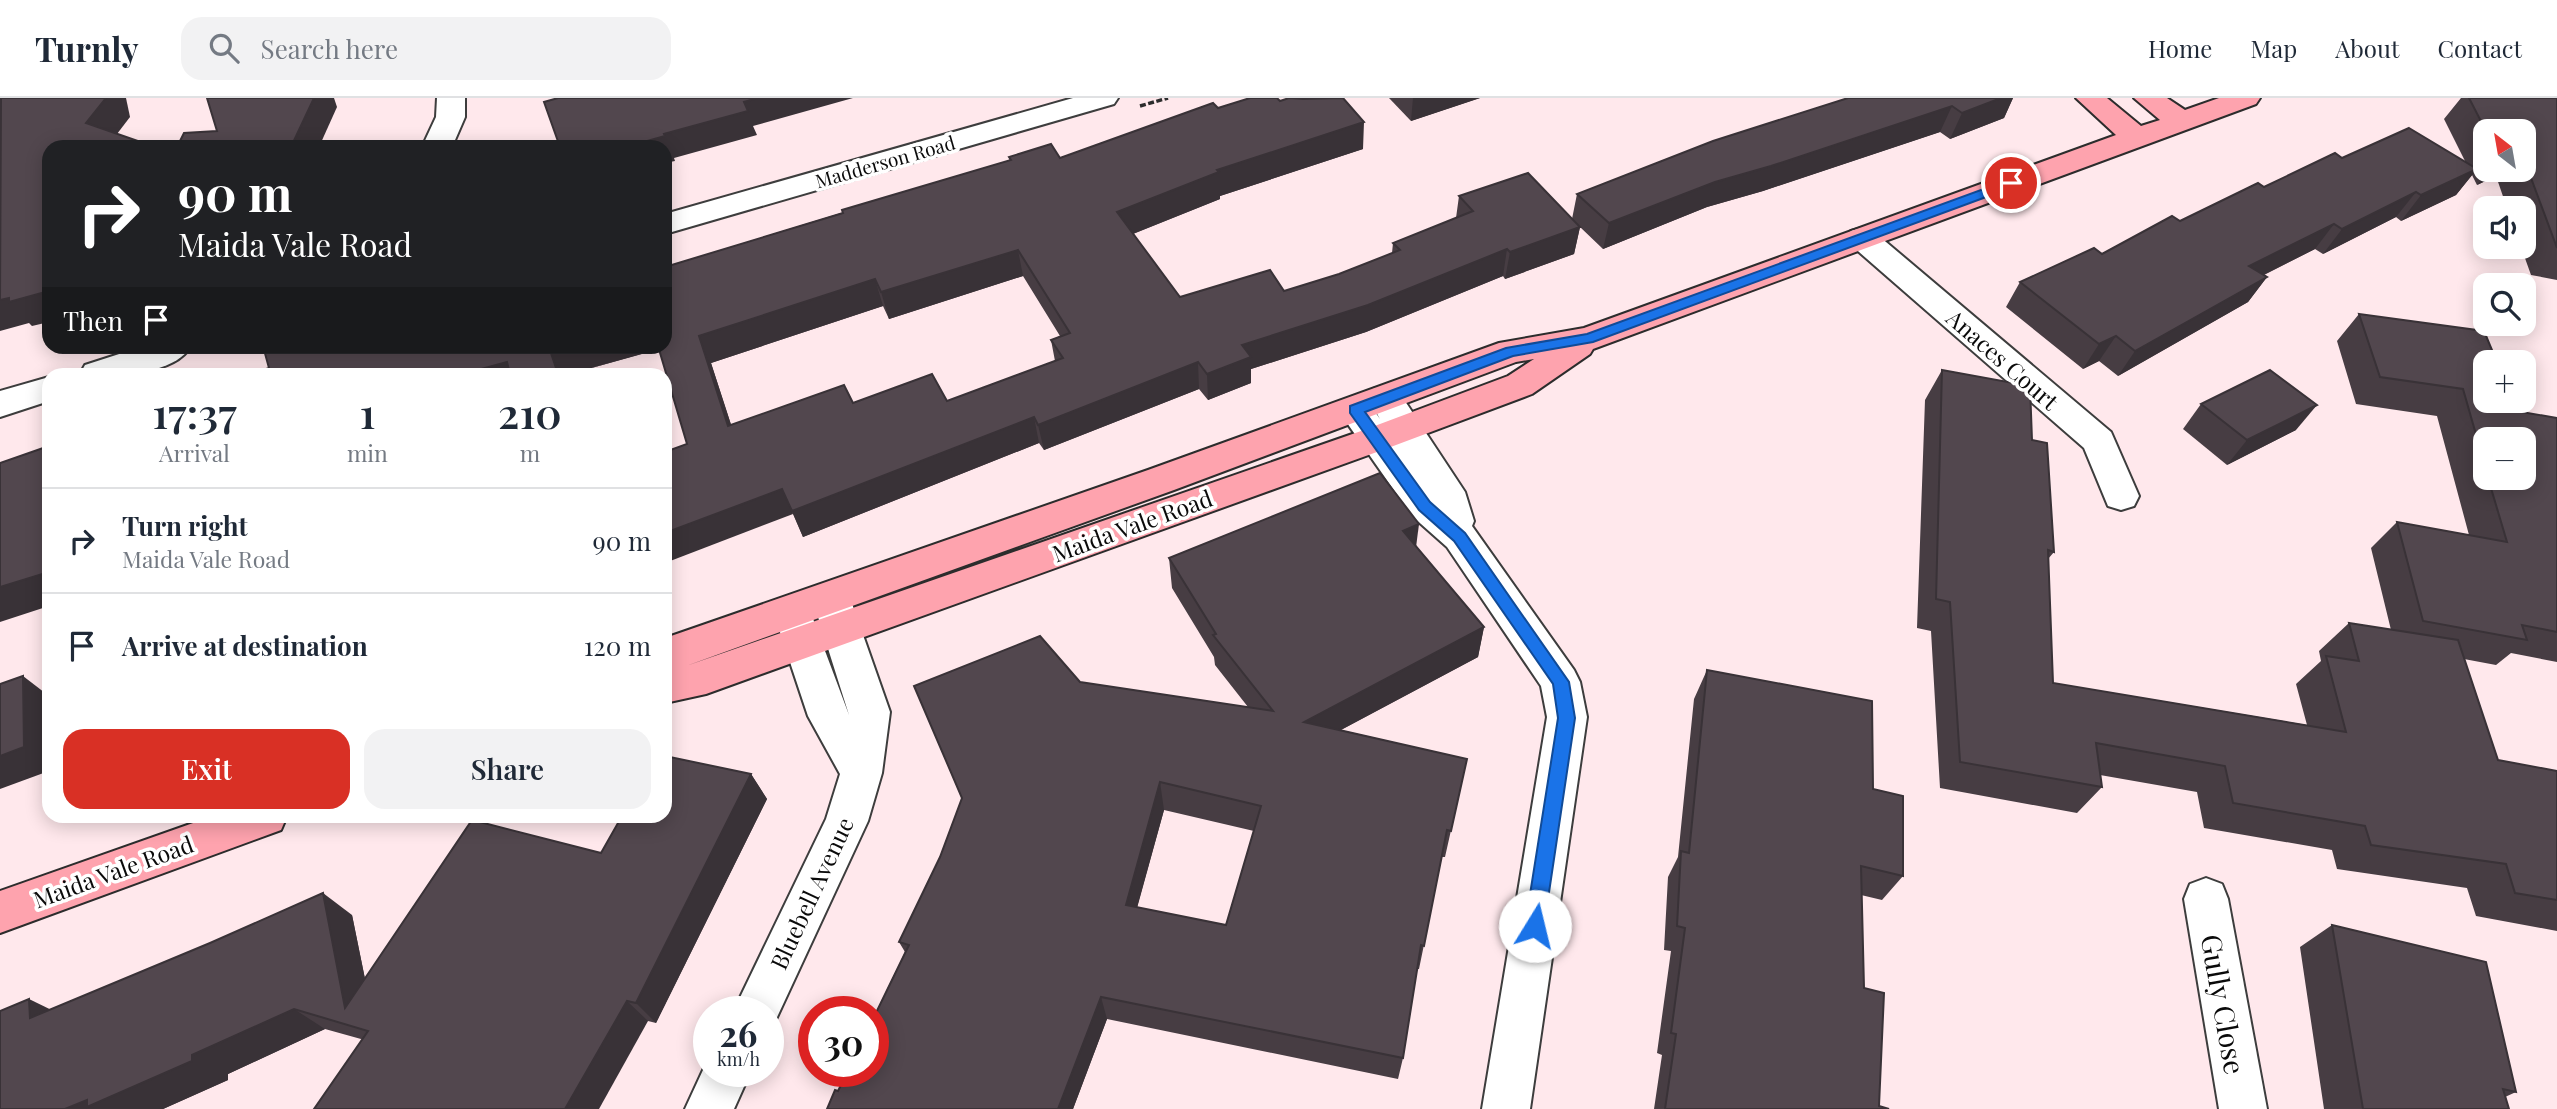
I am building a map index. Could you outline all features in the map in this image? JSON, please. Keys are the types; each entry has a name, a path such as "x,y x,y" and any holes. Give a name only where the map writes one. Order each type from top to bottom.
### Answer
{"main road":[{"path":"2090,98 2136,137"},
{"path":"2148,98 2181,121"},
{"name":"Maida Vale Road","path":"672,685 692,682 798,627 1511,351 1588,339 2246,98"},
{"name":"Maida Vale Road","path":"836,613 1391,434 1520,385 1588,339"},
{"name":"Maida Vale Road","path":"672,654 685,648 798,627"},
{"name":"Maida Vale Road","path":"0,912 247,823"}],"street":[{"path":"441,140 453,103 451,98"},
{"name":"Madderson Road","path":"672,222 1016,109 1104,98"},
{"name":"Anaces Court","path":"1862,238 2099,442 2121,496"},
{"path":"118,368 157,354"},
{"path":"0,404 42,391"},
{"path":"1370,404 1391,434 1425,506 1460,537 1560,682 1567,718 1506,1109"},
{"name":"Bluebell Avenue","path":"764,996 847,821 862,773 870,712 836,613"},
{"path":"798,627 828,716 862,773"},
{"name":"Gully Close","path":"2206,899 2243,1109"},
{"path":"709,1109 719,1087"}],"building":[{"path":"1,98 106,98 86,123 135,140 42,140 42,293 9,302 9,298 0,300"},
{"path":"207,98 314,98 294,140 180,140 184,133 217,131"},
{"path":"558,98 758,98 744,102 748,111 651,140 558,140 544,102"},
{"path":"1250,98 1277,98 1280,101 1289,98 1343,98 1364,122 1217,170 1219,172 1117,212 1180,297 1270,270 1284,291 1339,274 1400,250 1393,243 1473,211 1459,196 1528,173 1580,227 1510,252 1507,249 1368,305 1242,345 1251,357 1207,374 1198,362 1038,425 1034,417 792,511 782,489 672,530 672,449 687,444 672,393 672,368 665,368 660,354 672,354 672,265 843,213 842,210 1011,160 1009,157 1051,144 1060,158 1213,103 1218,108","holes":["1018,250 1070,333 1051,340 1063,358 947,401 932,374 853,403 844,385 728,426 699,336 875,279 881,292"]},
{"path":"1848,98 2001,98 1962,113 1952,106 1715,182 1609,223 1577,194 1713,141"},
{"path":"2469,98 2557,98 2557,248 2533,182 2536,182 2536,119 2480,119"},
{"path":"2409,128 2473,167 2473,171 2421,195 2416,192 2342,229 2334,224 2249,266 2267,277 2135,351 2116,336 2099,344 2020,282 2094,248 2102,254 2172,216 2180,221 2258,183 2264,187 2335,153 2342,158"},
{"path":"2359,314 2473,330 2473,336 2486,336 2492,350 2473,350 2473,413 2528,413 2557,418 2557,632 2522,625 2527,640 2423,621 2397,522 2507,542 2492,490 2536,490 2536,427 2474,427 2463,389 2380,377"},
{"path":"265,354 551,354 556,368 508,368 507,362 485,368 269,368"},
{"path":"1942,370 2030,386 2032,440 2047,443 2054,552 2048,550 2053,683 2346,732 2326,656 2359,661 2349,623 2458,640 2498,760 2557,771 2557,900 2515,893 2506,864 2371,845 2365,826 2233,803 2225,766 2096,743 2102,787 1960,762 1950,602 1936,599"},
{"path":"2270,370 2317,405 2247,440 2201,404"},
{"path":"42,448 42,574 0,587 0,463"},
{"path":"1380,473 1419,524 1403,531 1484,627 1304,722 1467,759 1451,831 1447,830 1424,946 1421,945 1403,1058 1101,997 1058,1109 827,1109 835,1090 838,1091 840,1087 889,1087 889,996 884,996 909,945 899,942 940,857 962,798 914,686 1040,636 1080,682 1273,711 1213,635 1216,634 1169,558","holes":["1160,782 1261,806 1226,925 1126,905"]},
{"path":"1707,670 1872,701 1873,789 1903,796 1903,876 1861,866 1864,988 1884,993 1879,1106 1889,1109 1665,1109 1676,1034 1671,1033 1685,928 1677,926 1681,851 1689,853"},
{"path":"23,676 24,747 0,756 0,684"},
{"path":"672,757 751,774 636,1003 627,1001 565,1109 314,1109 368,1031 294,1009 192,1055 192,1061 87,1107 87,1100 65,1109 0,1109 0,1011 29,999 30,1018 323,893 345,1008 470,823 484,823 601,853 618,823 672,823"},
{"path":"2332,925 2486,962 2516,1092 2503,1089 2509,1109 2363,1109"}],"route":[{"path":"1535,926 1567,718 1560,682 1460,537 1425,506 1355,410 1511,351 1588,339 2011,183"}]}
